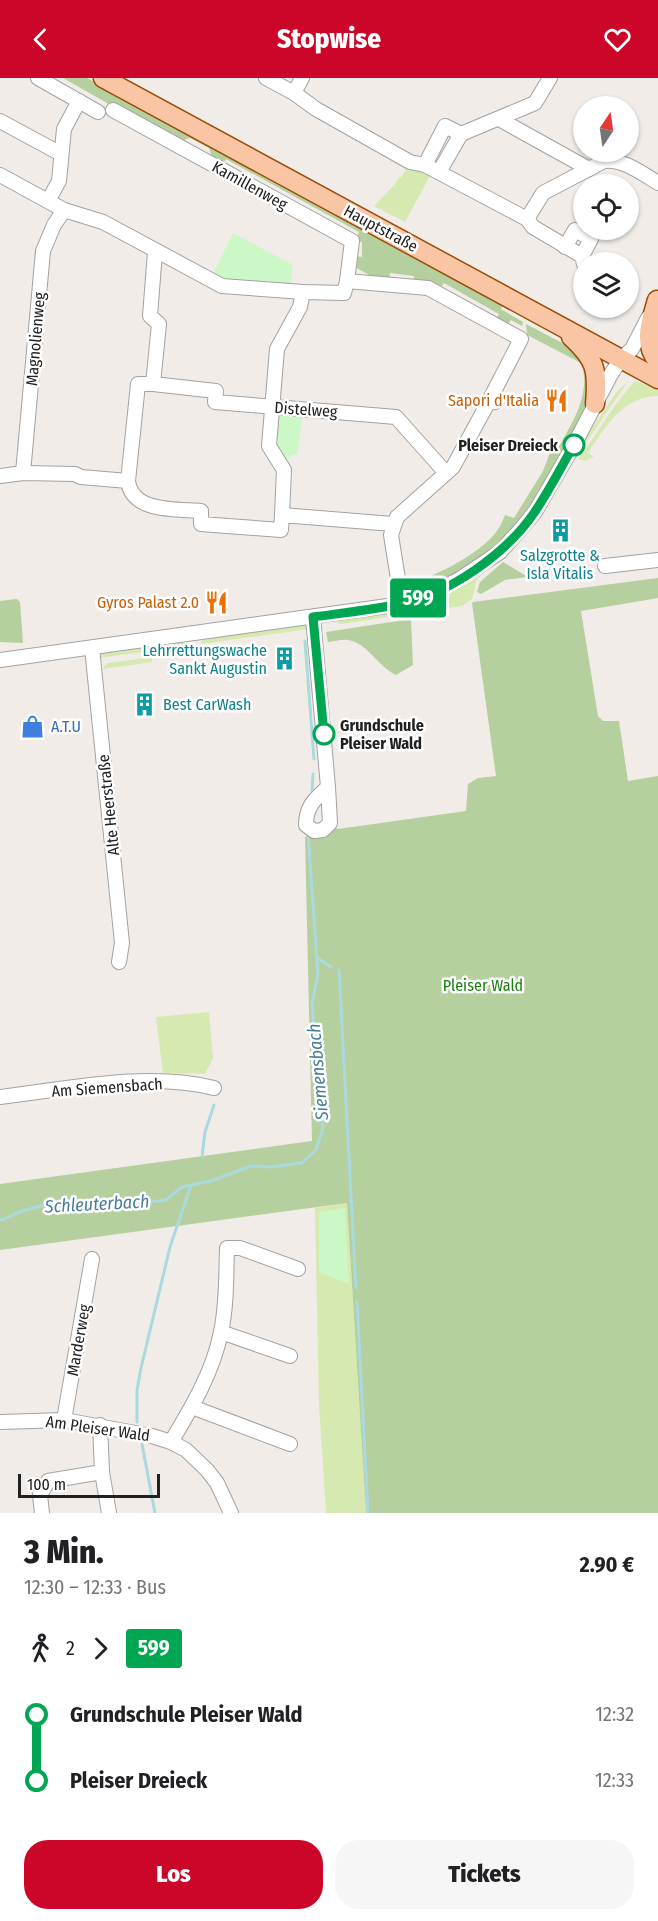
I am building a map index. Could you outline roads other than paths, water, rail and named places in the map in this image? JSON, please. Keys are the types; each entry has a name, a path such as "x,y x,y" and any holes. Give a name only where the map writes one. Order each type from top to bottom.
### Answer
{"main road":[{"name":"Hauptstraße","path":"103,78 658,379"},
{"path":"658,299 648,332 651,354 658,362"},
{"path":"556,324 585,350 594,366 597,377 595,404"}],"street":[{"path":"38,78 99,112"},
{"path":"266,78 410,162 425,165 440,172 527,219 533,227 573,253"},
{"path":"294,93 302,78"},
{"path":"440,172 460,134 535,103 550,78"},
{"path":"48,201 59,181 64,129 79,101"},
{"name":"Kamillenweg","path":"113,110 352,241 347,281"},
{"path":"499,118 590,169"},
{"path":"0,121 61,154"},
{"path":"425,165 445,126 460,134"},
{"path":"527,219 543,193 604,161 612,160 658,183"},
{"path":"0,175 64,210 102,222 222,286 344,293 347,281 428,288 521,339 494,402 453,467 397,517 393,524 392,535 402,604"},
{"name":"Magnolienweg","path":"23,473 43,251 54,225 64,210"},
{"path":"565,247 575,230 591,239 586,252"},
{"path":"155,252 150,316 159,324 153,384 138,384 129,490 145,505 201,511 201,524 281,530 284,470 269,446 277,349 300,307 303,292"},
{"path":"0,660 402,604 458,580 500,552 535,512 621,359 632,349 658,299"},
{"name":"Distelweg","path":"153,384 216,391 216,402 396,417 446,473"},
{"path":"0,476 23,473 75,474 81,477 128,481"},
{"path":"282,515 393,524"},
{"path":"605,567 658,560"},
{"path":"313,617 328,787"},
{"name":"Alte Heerstraße","path":"92,648 122,943 118,962"},
{"name":"Am Siemensbach","path":"0,1097 112,1083 188,1083 214,1088"},
{"path":"171,1442 192,1407 211,1366 221,1332 226,1296 227,1248 240,1248 298,1269"},
{"name":"Marderweg","path":"64,1420 92,1259"},
{"path":"221,1332 290,1356"},
{"path":"192,1407 290,1444"},
{"name":"Am Pleiser Wald","path":"0,1422 64,1420 100,1425 171,1442 186,1450 207,1470 217,1483 231,1513"},
{"path":"100,1425 102,1472 109,1513"},
{"path":"42,1513 39,1496 48,1481 102,1472"}],"waterway":[{"name":"Siemensbach","path":"305,641 314,759"},
{"name":"Siemensbach","path":"312,791 313,774"},
{"name":"Siemensbach","path":"137,1422 137,1390 141,1368 170,1247 191,1185 211,1181 251,1166 270,1167 302,1163 316,1150 323,1128 312,1004 318,974 308,833"},
{"path":"318,958 331,967"},
{"path":"339,970 356,1288"},
{"path":"202,1157 205,1132 214,1105"},
{"name":"Schleuterbach","path":"0,1219 51,1203 77,1206 89,1201 107,1207 166,1200 182,1187 191,1185"},
{"path":"357,1302 368,1513"},
{"name":"Siemensbach","path":"142,1444 155,1513"}],"place":[{"name":"Sapori d'Italia","path":"557,400"},
{"name":"Pleiser Dreieck","path":"574,445"},
{"name":"Salzgrotte & Isla Vitalis","path":"560,530"},
{"name":"Gyros Palast 2.0","path":"217,602"},
{"name":"Lehrrettungswache Sankt Augustin","path":"285,659"},
{"name":"Best CarWash","path":"145,704"},
{"name":"A.T.U","path":"33,726"},
{"name":"Grundschule Pleiser Wald","path":"324,734"}],"park label":[{"name":"Pleiser Wald","path":"483,985"}]}
